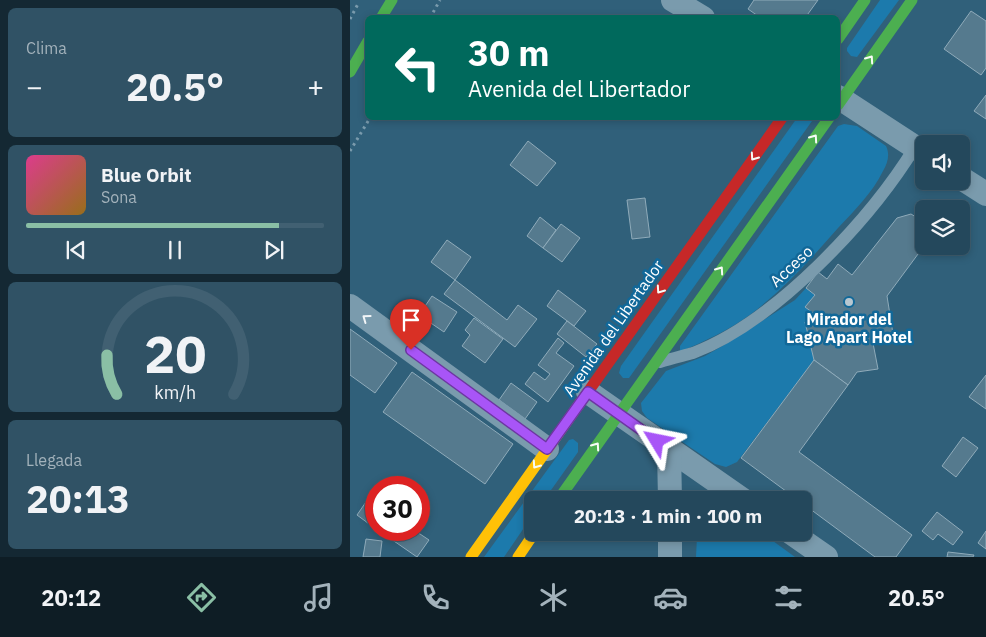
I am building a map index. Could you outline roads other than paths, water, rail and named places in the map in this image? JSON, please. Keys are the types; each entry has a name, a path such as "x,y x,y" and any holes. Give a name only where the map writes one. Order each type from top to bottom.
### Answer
{"main road":[{"path":"384,15 392,0"},
{"path":"840,36 865,0"},
{"path":"840,99 912,0"},
{"path":"350,72 365,46"},
{"name":"Avenida del Libertador","path":"471,557 781,120"},
{"path":"564,491 825,120"},
{"path":"518,557 529,541"}],"street":[{"path":"386,15 405,0"},
{"path":"673,0 698,15"},
{"path":"840,107 915,148"},
{"path":"970,184 986,194"},
{"path":"350,306 547,449"},
{"path":"588,392 730,491"},
{"path":"670,450 670,491"},
{"path":"670,541 670,557"},
{"path":"803,541 826,557"}],"lane":[{"name":"Acceso","path":"655,363 693,353 740,328 774,304 815,267 865,215 915,155"}],"place":[{"name":"Mirador del Lago Apart Hotel","path":"849,302"}]}
